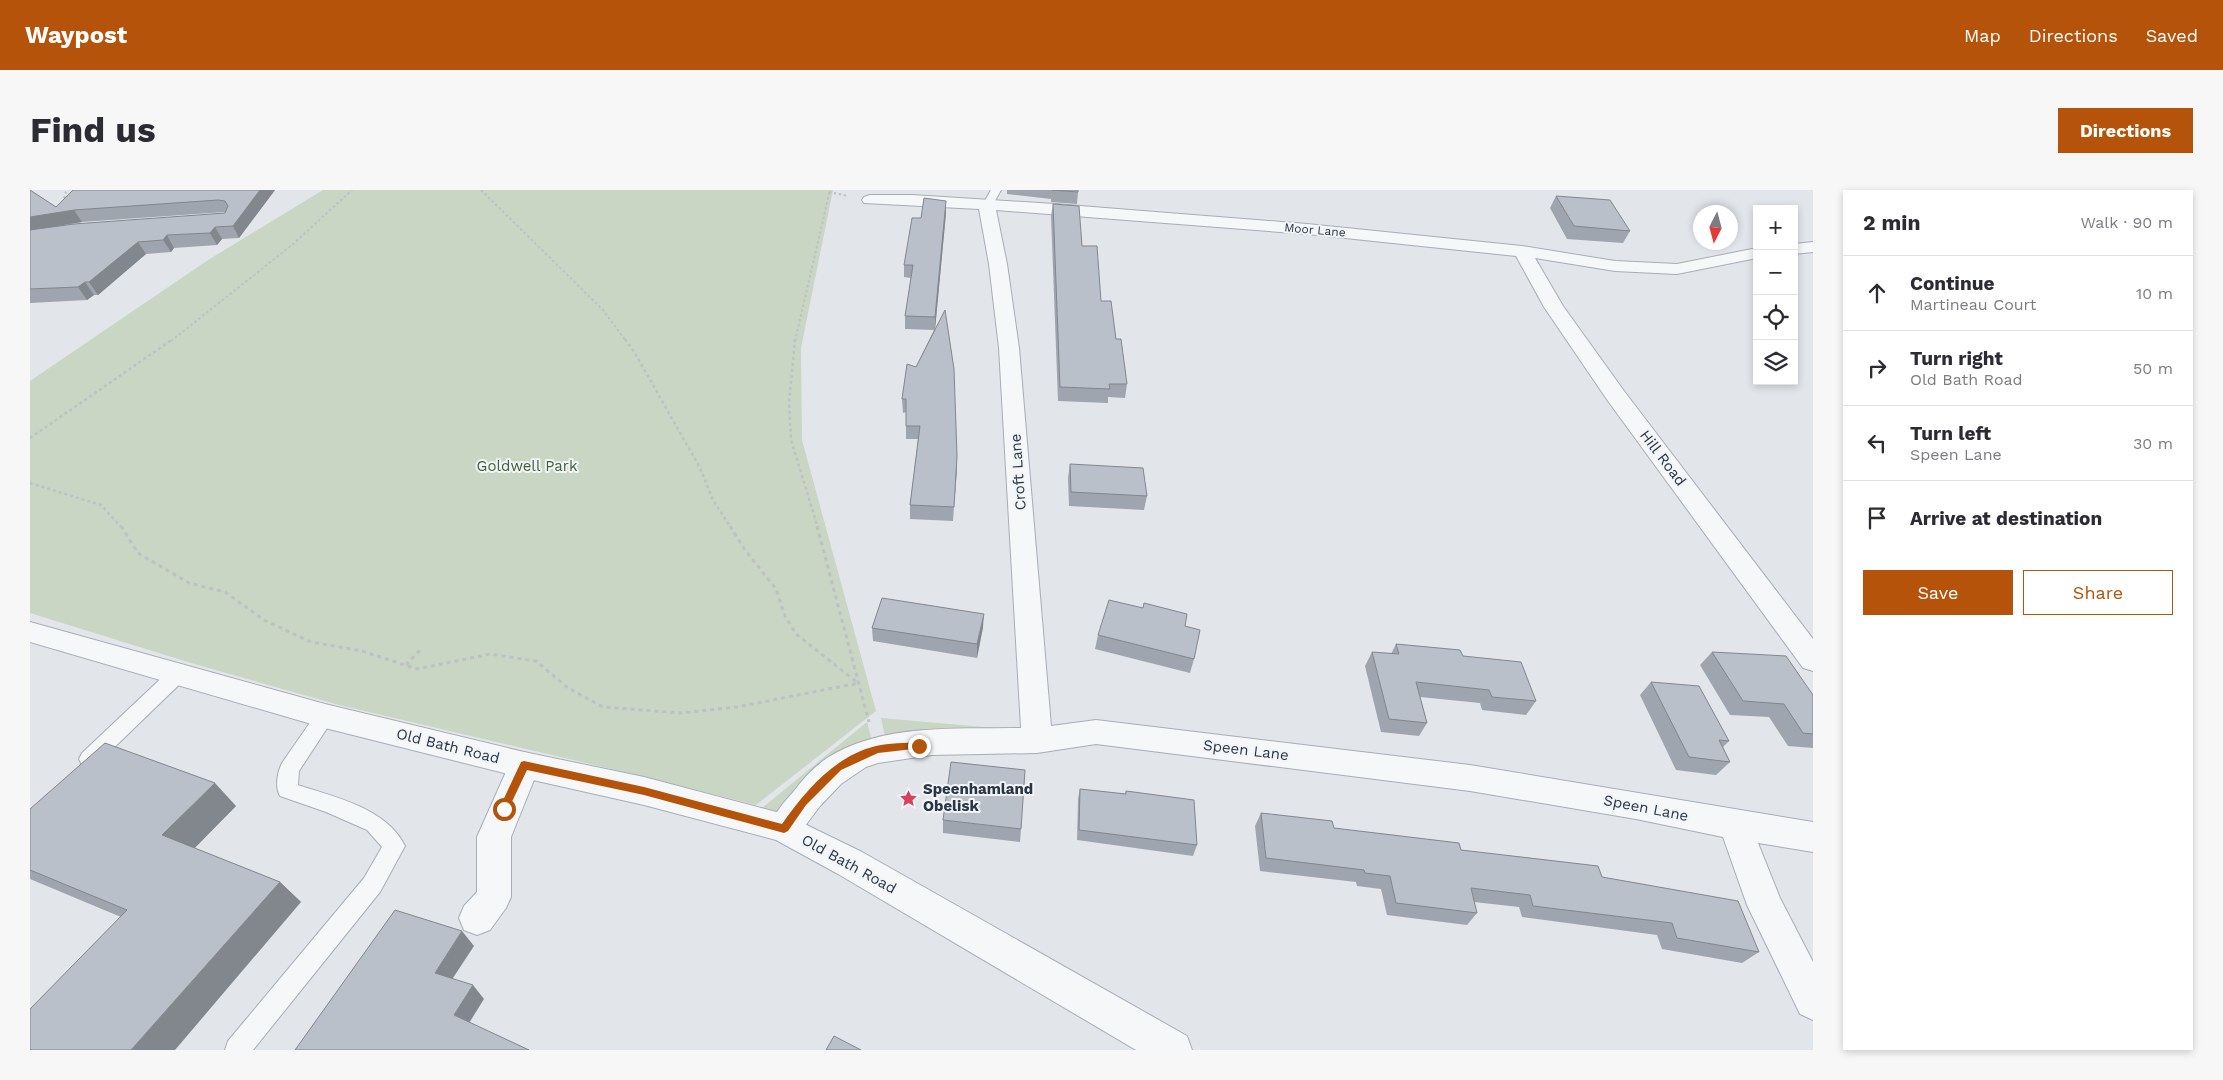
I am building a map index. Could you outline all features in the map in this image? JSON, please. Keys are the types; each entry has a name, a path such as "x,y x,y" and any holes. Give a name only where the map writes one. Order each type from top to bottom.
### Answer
{"street":[{"name":"Moor Lane","path":"870,200 992,198 1055,209 1307,228 1522,251 1615,266 1677,269 1753,255"},
{"name":"Croft Lane","path":"992,198 1009,348 1037,740"},
{"path":"1798,249 1813,247"},
{"name":"Hill Road","path":"1522,251 1554,306 1616,396 1813,660"},
{"name":"Old Bath Road","path":"30,632 325,716 524,765 644,791 784,828 850,863 1170,1049"},
{"name":"Speen Lane","path":"784,828 803,802 838,767 877,750 968,740 1037,740 1096,732 1470,778 1636,805 1735,825 1813,837"},
{"path":"477,918 494,896 494,836 524,765"},
{"path":"1735,825 1765,905 1813,1001"}],"lane":[{"path":"78,770 177,675"},
{"path":"237,1050 372,885 394,846 374,824 333,806 287,790 289,769 325,716"}],"path":[{"path":"61,207 66,193 64,190"},
{"path":"30,438 161,349 292,245 352,190"},
{"path":"481,190 527,233 603,310 636,355 700,468 713,500 745,550 776,589 785,616 796,634 820,655 859,683"},
{"path":"830,190 795,339 789,404 791,440 810,498 877,750"},
{"path":"30,483 101,505 124,530 138,553 189,583 224,592 264,620 311,642 362,651 417,669 490,654 536,661 568,688 603,707 681,713 737,708 859,683"},
{"path":"406,666 421,649"}],"green space":[{"name":"Goldwell Park","path":"323,190 833,190 801,348 802,440 876,711 756,805 650,778 339,705 191,663 30,613 30,381 208,260"},
{"path":"881,718 1029,731 887,746"},
{"path":"867,722 874,748 783,824 757,812"}],"building":[{"path":"30,190 56,207 73,190 260,190 233,226 215,227 210,233 167,235 163,240 138,242 89,282 85,282 78,287 30,289 30,230 74,224 225,213 228,206 225,201 218,200 74,210 30,217"},
{"path":"1052,190 1078,190 1078,192"},
{"path":"1556,196 1610,200 1630,231 1574,226"},
{"path":"924,198 946,201 935,317 905,316 913,265 904,265 912,218 921,218"},
{"path":"1053,204 1079,206 1082,246 1097,246 1101,301 1111,301 1116,339 1121,339 1127,384 1109,384 1110,389 1060,387"},
{"path":"945,310 954,369 957,456 954,507 910,505 920,426 906,426 906,399 902,399 907,364 916,367"},
{"path":"1070,464 1143,468 1147,496 1071,492"},
{"path":"882,598 984,614 977,644 872,628"},
{"path":"1109,600 1143,608 1144,603 1187,614 1185,626 1200,630 1194,659 1098,635"},
{"path":"1396,644 1460,650 1463,656 1521,662 1536,701 1492,697 1489,690 1416,682 1427,723 1389,719 1372,652 1399,654"},
{"path":"1712,652 1786,656 1813,695 1813,734 1803,733 1784,704 1743,701"},
{"path":"1651,682 1699,686 1729,741 1719,740 1730,762 1689,757"},
{"path":"105,743 215,783 162,835 280,882 131,1050 30,1050 30,1009 127,910 30,870 30,809"},
{"path":"951,762 1025,770 1021,829 943,820"},
{"path":"1080,789 1126,794 1126,791 1194,800 1197,845 1079,830"},
{"path":"1261,813 1332,821 1334,828 1459,843 1461,850 1598,866 1602,877 1738,901 1759,952 1677,938 1672,923 1533,906 1530,895 1471,888 1477,913 1396,903 1390,876 1365,873 1364,870 1266,858"},
{"path":"395,910 462,931 435,973 473,985 454,1015 529,1050 295,1050"},
{"path":"834,1036 861,1050 826,1050"}],"place":[{"name":"Speenhamland Obelisk","path":"909,798"}],"route":[{"path":"504,809 524,765 644,791 784,828 803,802 838,767 877,750 919,746"}]}
